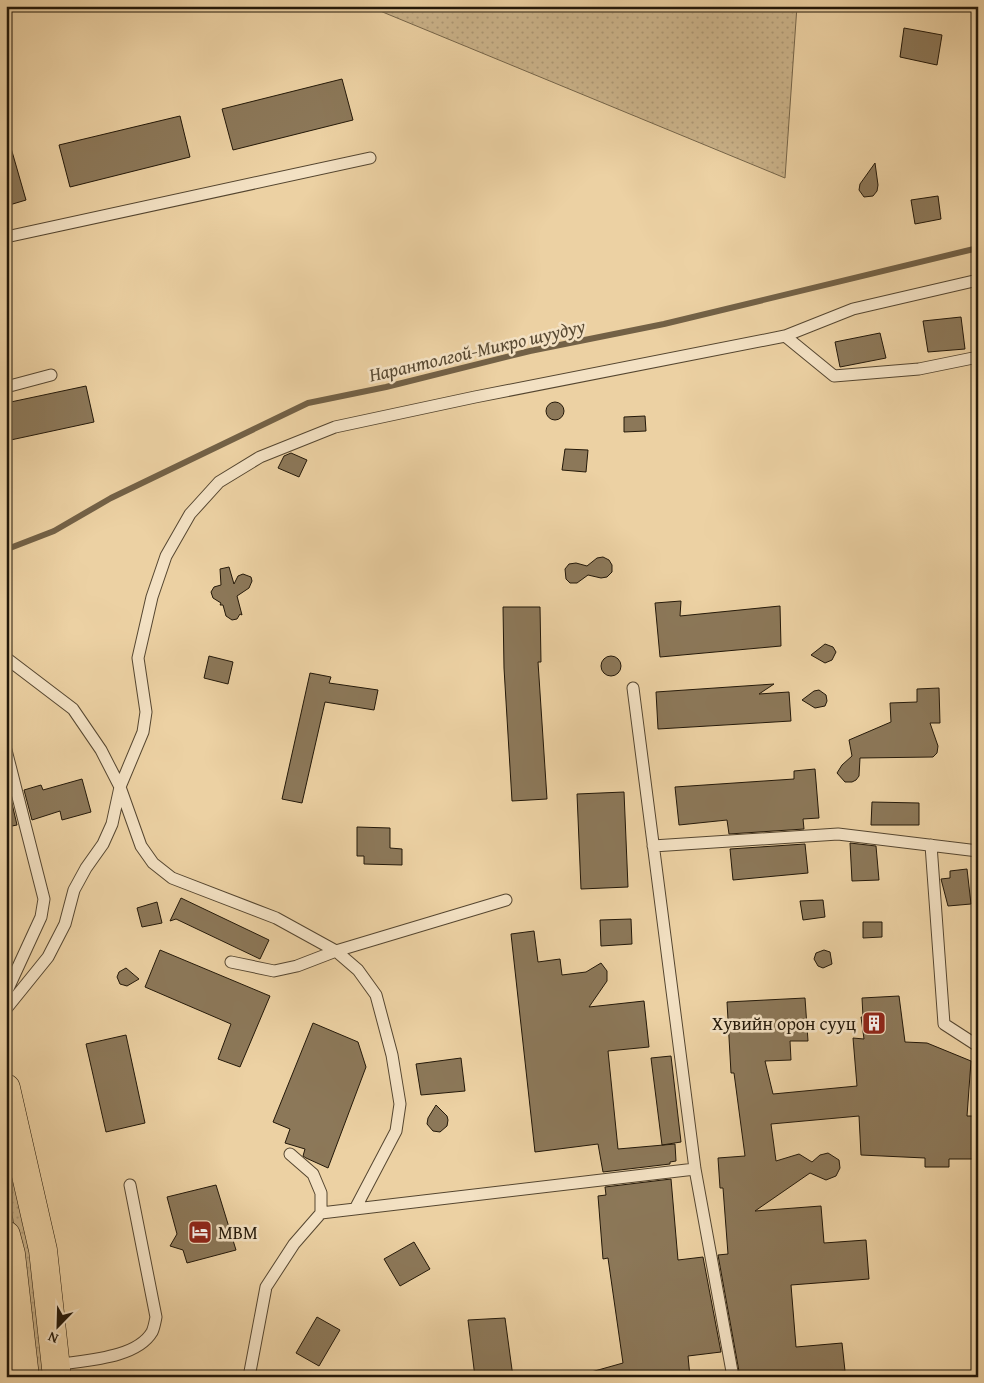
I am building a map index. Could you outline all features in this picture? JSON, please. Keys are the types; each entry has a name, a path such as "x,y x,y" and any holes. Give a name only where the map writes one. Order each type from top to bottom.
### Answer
{"highway":[{"path":"6,1088 43,1250 56,1371"},
{"path":"7,1238 11,1254 25,1377"}],"lane":[{"path":"6,237 370,158"},
{"path":"6,1009 48,957 65,924 74,890 86,868 103,844 112,824 120,787 143,732 146,712 138,658 152,597 166,556 190,514 219,482 260,456 335,427 475,397 785,336 853,309 978,280"},
{"path":"785,336 834,376 919,369 978,357"},
{"path":"6,387 51,375"},
{"path":"6,658 73,709 101,750 120,787 141,846 154,862 172,878 276,918 336,951 358,970 376,995 392,1055 400,1104 396,1131 355,1209"},
{"path":"633,688 695,1169 733,1377"},
{"path":"6,750 44,899 41,916 6,993"},
{"path":"653,846 838,834 978,851"},
{"path":"931,845 944,1024 978,1046"},
{"path":"231,962 274,971 297,966 336,951 506,900"},
{"path":"250,1377 266,1287 294,1244 321,1212 321,1193 313,1174 290,1154"},
{"path":"321,1212 695,1169"},
{"path":"56,1371 126,1353 143,1343 153,1331 156,1317 130,1185"}],"shaded area":[{"path":"368,6 797,6 785,178"},
{"path":"6,1128 36,1273 48,1377 35,1377 24,1275 6,1185"}],"building":[{"path":"904,28 942,35 937,65 900,57"},
{"path":"342,79 353,120 233,150 222,109"},
{"path":"180,116 190,157 70,187 59,145"},
{"path":"11,148 26,200 6,206 6,149"},
{"path":"875,163 877,191 873,196 864,197 859,190 860,184"},
{"path":"938,196 941,219 915,224 911,200"},
{"path":"961,317 965,349 928,352 923,321"},
{"path":"880,333 886,358 840,367 835,342"},
{"path":"86,386 94,422 6,441 6,403"},
{"path":"551,402 559,402 564,407 562,418 551,420 546,415 546,407"},
{"path":"645,416 646,431 624,432 624,417"},
{"path":"565,449 588,450 586,472 562,470"},
{"path":"291,453 307,460 299,477 278,468 284,456"},
{"path":"603,557 609,560 612,565 612,572 607,577 601,578 588,575 577,583 570,583 566,579 565,569 569,564 576,563 587,566 597,558"},
{"path":"229,567 234,584 238,576 243,574 251,577 252,581 249,588 237,596 242,615 240,614 237,619 232,620 226,616 223,605 220,605 221,603 213,598 211,592 214,587 221,585 220,569"},
{"path":"681,601 680,616 780,606 781,646 660,657 655,603"},
{"path":"503,607 540,607 541,662 538,662 547,799 512,801 504,668"},
{"path":"825,644 833,647 836,652 832,660 825,663 811,655"},
{"path":"209,656 233,662 228,684 204,678"},
{"path":"607,656 615,656 621,662 621,670 615,676 607,676 601,670 601,662"},
{"path":"310,673 331,677 329,683 378,690 374,710 325,702 302,803 282,799"},
{"path":"774,684 759,694 789,692 791,721 658,729 656,692"},
{"path":"939,688 940,723 930,723 938,746 937,753 933,757 860,758 859,776 852,782 845,782 837,773 842,765 852,756 849,740 891,722 890,703 917,702 917,689"},
{"path":"819,690 826,695 827,701 825,706 815,708 802,700 814,691"},
{"path":"815,769 819,818 803,819 804,829 729,834 727,820 679,825 675,787 794,779 794,771"},
{"path":"82,779 91,812 62,820 60,811 32,820 24,790 41,785 43,790"},
{"path":"624,792 628,887 581,889 577,794"},
{"path":"10,795 17,825 12,826 6,807 6,796"},
{"path":"872,802 919,803 919,825 871,825"},
{"path":"357,827 390,828 390,848 402,849 402,865 364,864 364,856 357,856"},
{"path":"850,843 876,846 879,880 852,881"},
{"path":"805,844 808,873 733,880 730,849"},
{"path":"967,869 971,904 948,906 941,879 950,878 950,871"},
{"path":"181,898 269,940 260,959 176,919 170,921"},
{"path":"823,900 825,917 803,920 800,901"},
{"path":"157,902 162,923 142,927 137,908"},
{"path":"631,919 632,944 601,946 600,920"},
{"path":"863,922 882,922 882,937 863,938"},
{"path":"534,931 538,962 560,959 562,975 586,972 601,963 607,971 607,981 589,1007 644,1001 649,1047 608,1051 618,1149 675,1144 676,1161 670,1162 670,1164 603,1172 598,1144 535,1152 511,934"},
{"path":"160,950 270,996 240,1067 218,1059 231,1024 145,987"},
{"path":"824,950 830,952 832,964 823,968 818,966 814,959 816,953"},
{"path":"126,968 139,979 127,986 120,984 117,977 119,972"},
{"path":"899,996 905,1042 927,1043 971,1061 967,1116 978,1116 978,1145 975,1145 975,1159 949,1159 949,1167 925,1167 925,1158 861,1155 859,1116 771,1124 776,1161 799,1154 812,1162 820,1155 828,1153 839,1160 840,1168 836,1176 826,1180 810,1173 755,1211 821,1206 824,1243 866,1240 869,1279 791,1285 796,1347 842,1343 845,1371 740,1377 718,1255 728,1254 723,1188 720,1188 718,1158 745,1156 734,1073 731,1073 727,1002 805,998 808,1041 790,1041 791,1060 765,1061 773,1094 857,1086 853,1038 864,1039 861,1017 863,1017 862,998"},
{"path":"313,1023 358,1042 366,1067 328,1168 303,1156 305,1149 285,1143 290,1129 273,1122"},
{"path":"126,1035 145,1123 106,1132 86,1044"},
{"path":"671,1056 681,1142 662,1145 651,1058"},
{"path":"461,1058 465,1091 421,1095 416,1064"},
{"path":"436,1105 447,1116 448,1120 447,1126 440,1132 433,1131 427,1124 428,1118"},
{"path":"671,1179 678,1260 703,1257 721,1352 688,1356 690,1377 592,1377 591,1372 623,1363 608,1258 603,1259 598,1196 606,1195 605,1187"},
{"path":"216,1185 236,1250 187,1263 183,1250 170,1246 177,1234 167,1197"},
{"path":"414,1242 430,1269 400,1286 384,1259"},
{"path":"317,1317 340,1330 319,1366 296,1353"},
{"path":"505,1318 513,1377 475,1377 468,1320"}],"waterway":[{"name":"Нарантолгой-Микро шуудуу","path":"6,547 10,548 54,531 111,498 308,403 386,387 530,351 664,324 978,248"}],"place":[{"name":"Хувийн орон сууц","path":"874,1023"},
{"name":"MBM","path":"200,1232"}]}
